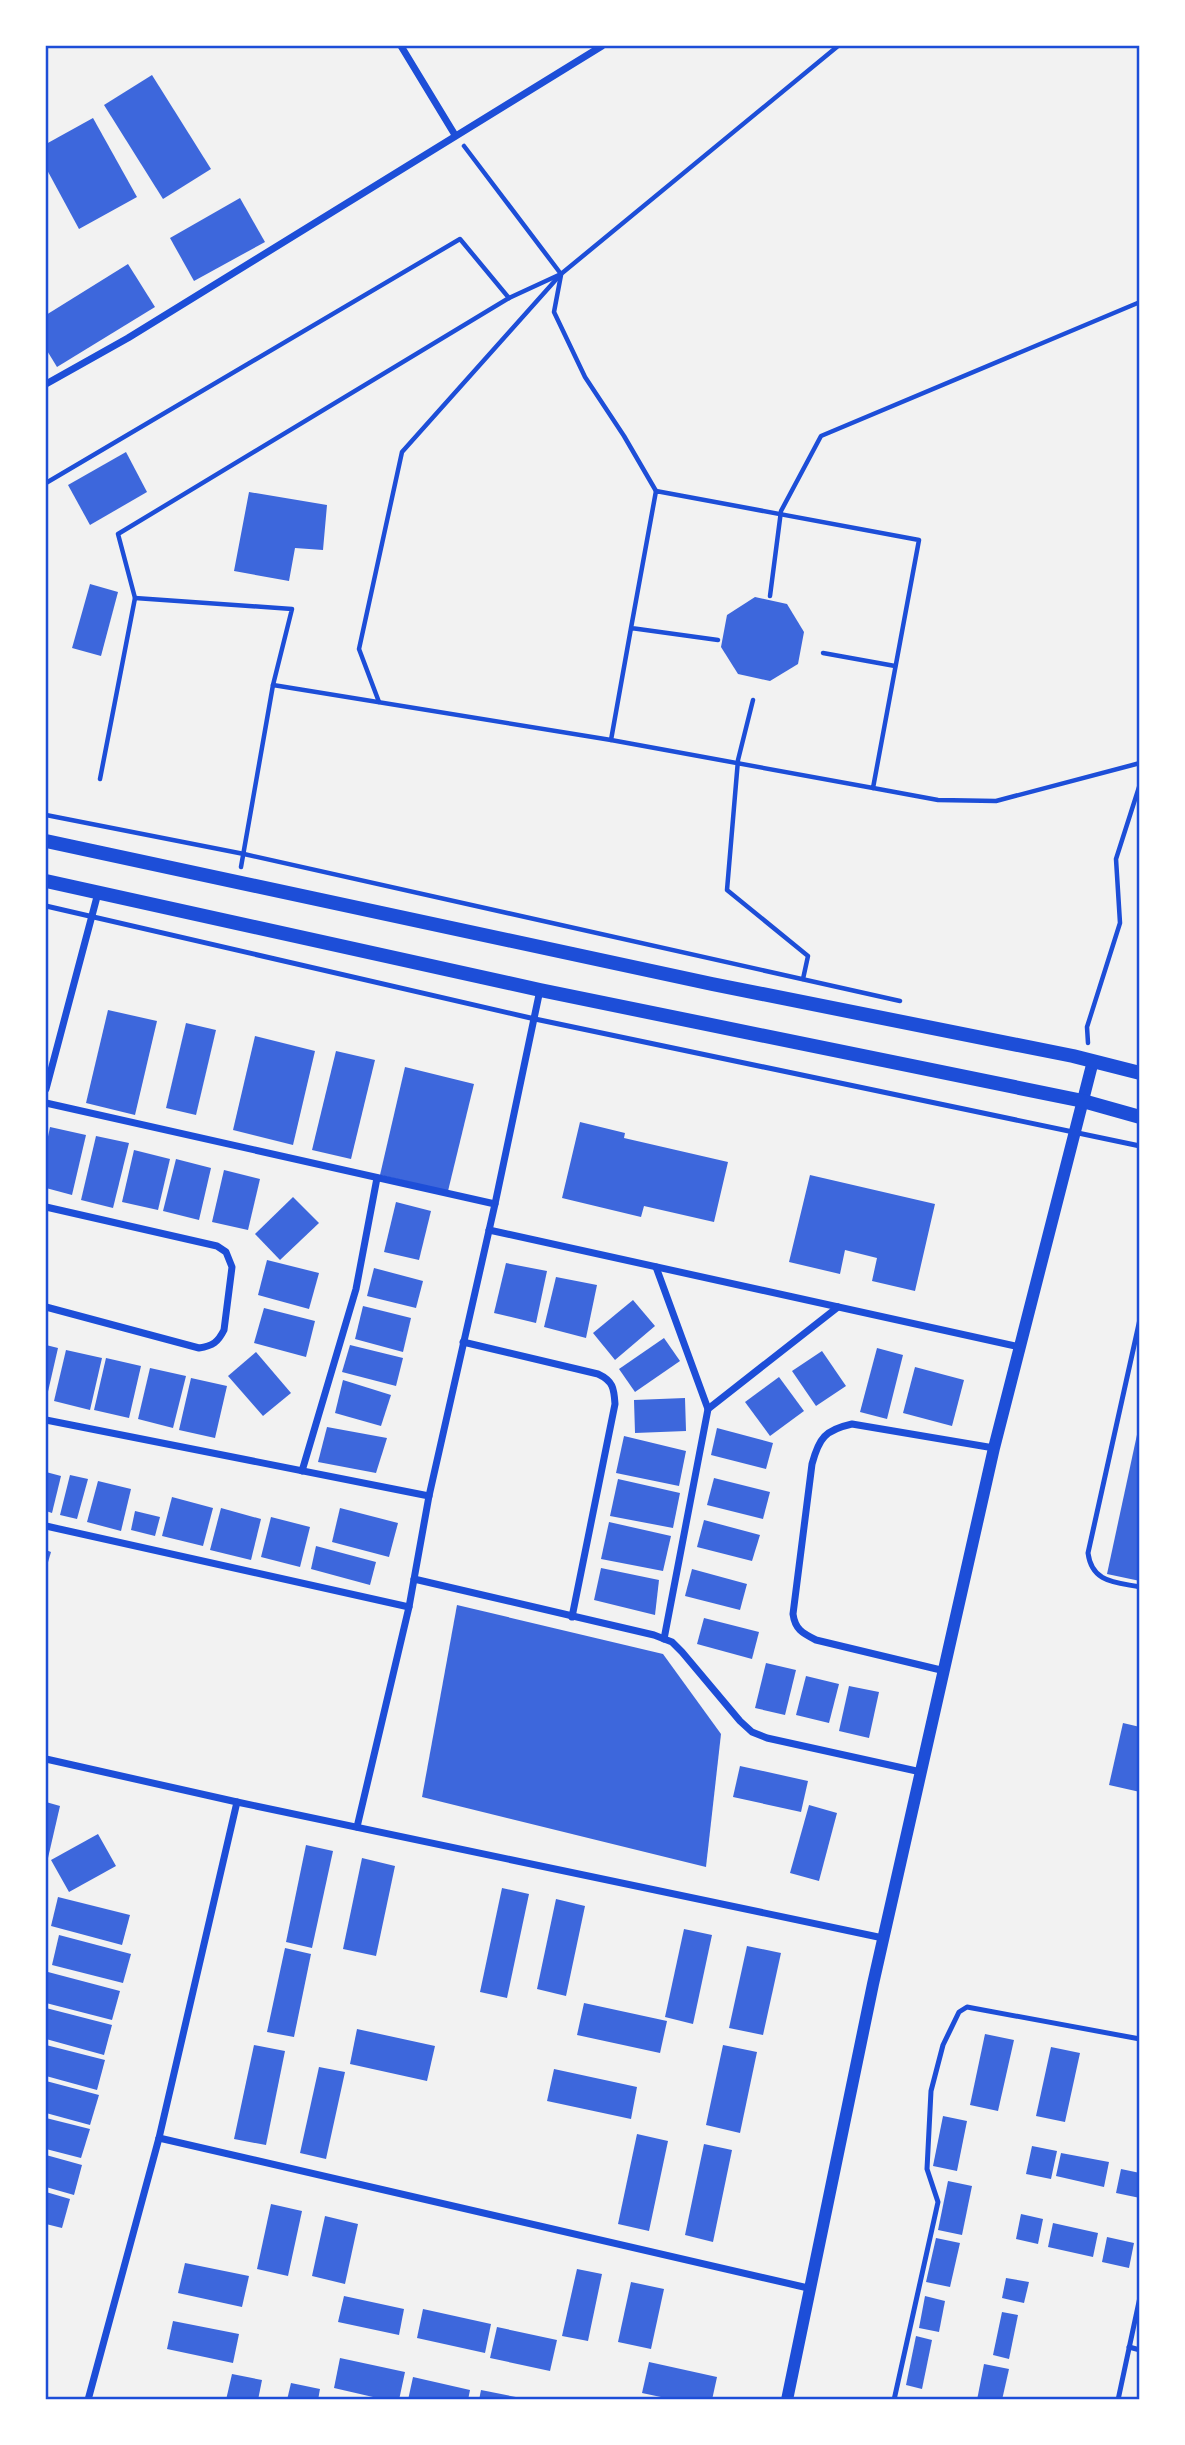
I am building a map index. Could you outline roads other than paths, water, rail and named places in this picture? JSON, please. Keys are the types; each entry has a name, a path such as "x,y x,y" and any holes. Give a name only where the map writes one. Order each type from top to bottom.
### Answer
{"main road":[{"path":"46,841 712,984 1093,1061 1139,1073"},
{"path":"46,881 540,990 1083,1101 1139,1117"}],"street":[{"path":"401,46 455,135"},
{"path":"46,384 128,338 602,46"},
{"path":"46,1088 98,892"},
{"path":"357,1827 409,1607 429,1496 540,990"},
{"path":"787,2399 883,1938 946,1671 994,1448 1093,1061"},
{"path":"46,1103 495,1204"},
{"path":"302,1471 356,1289 377,1178"},
{"path":"46,1207 217,1246 226,1252 232,1267 224,1330 211,1347 199,1348 46,1307"},
{"path":"489,1230 1020,1347"},
{"path":"656,1267 708,1409 664,1639"},
{"path":"708,1409 838,1307"},
{"path":"463,1342 598,1374 609,1379 614,1388 615,1404 572,1617"},
{"path":"46,1420 429,1496"},
{"path":"946,1671 816,1640 794,1626 793,1614 812,1464 817,1446 826,1434 835,1428 852,1424 994,1448"},
{"path":"46,1526 409,1607"},
{"path":"414,1579 664,1639 682,1652 752,1732 766,1738 921,1772"},
{"path":"46,1759 237,1802 883,1938"},
{"path":"88,2399 159,2138 237,1802"},
{"path":"159,2138 808,2288"}],"lane":[{"path":"46,906 535,1019 1139,1146"},
{"path":"1139,1319 1087,1553 1089,1565 1096,1574 1104,1579 1139,1587"},
{"path":"894,2399 938,2202 927,2169 930,2091 943,2045 959,2012 967,2007 1139,2039"},
{"path":"1118,2399 1139,2297"},
{"path":"1129,2347 1139,2350"}]}
